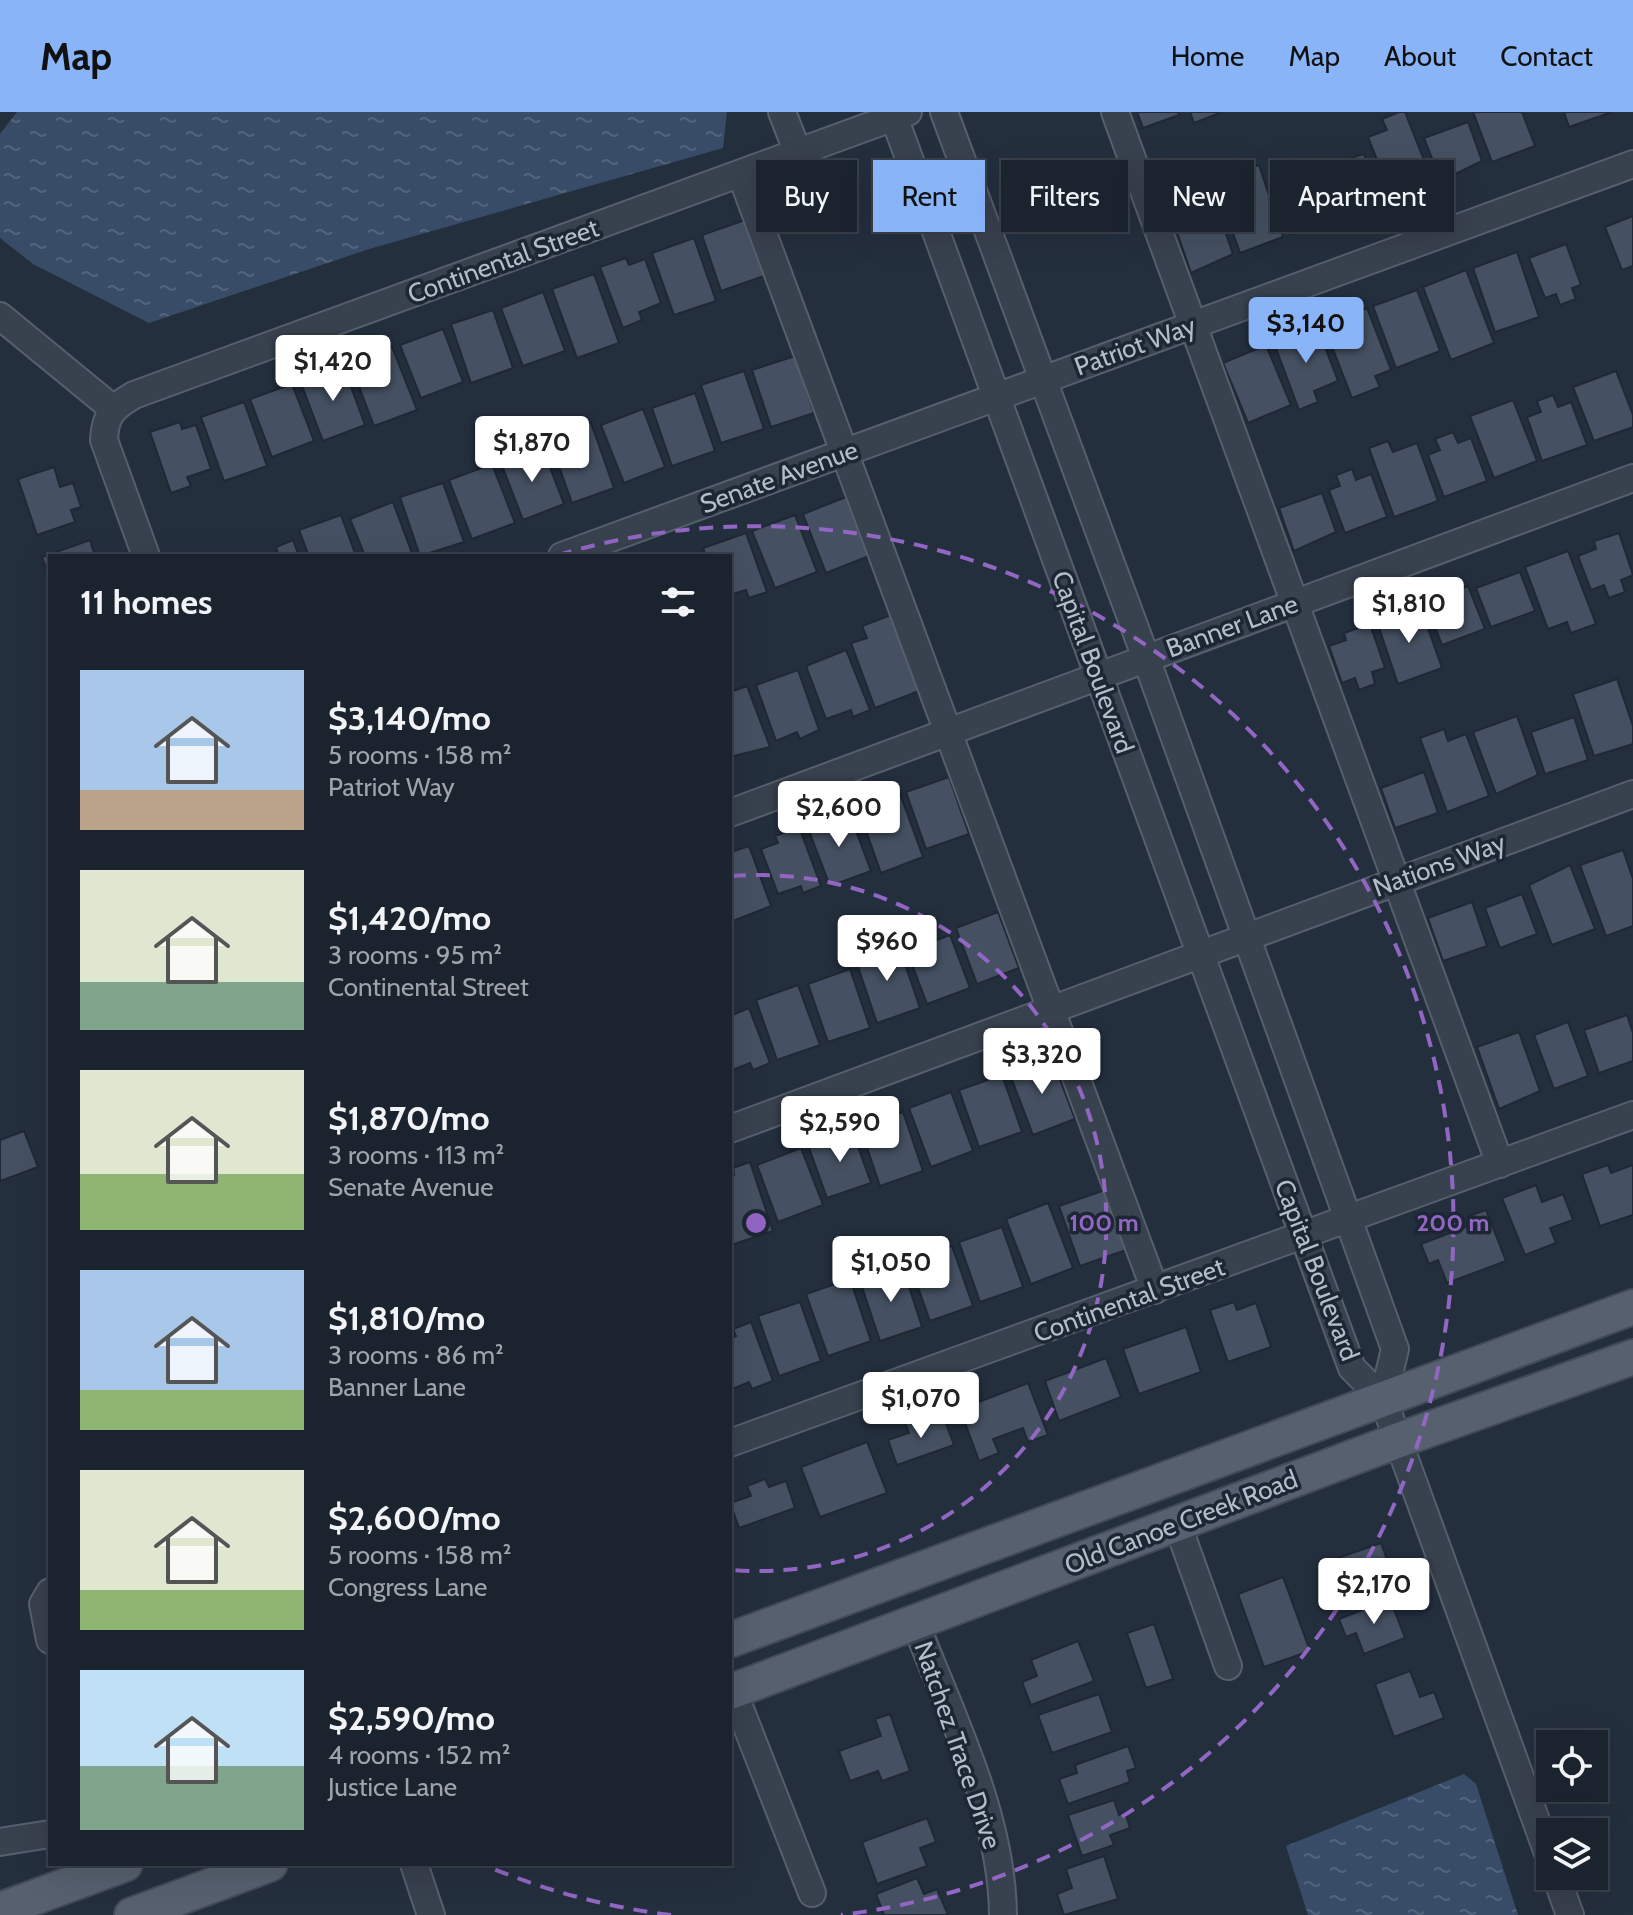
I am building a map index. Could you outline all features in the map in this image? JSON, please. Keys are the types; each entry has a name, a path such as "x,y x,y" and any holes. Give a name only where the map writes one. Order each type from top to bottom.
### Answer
{"main road":[{"name":"Old Canoe Creek Road","path":"732,1639 1633,1307"},
{"name":"Old Canoe Creek Road","path":"732,1691 1399,1440 1633,1357"},
{"path":"0,1910 120,1866"},
{"path":"132,1915 265,1866"}],"street":[{"path":"782,112 798,153"},
{"name":"Capital Boulevard","path":"944,112 1146,658 1395,1349 1383,1399"},
{"path":"1115,112 1500,1164"},
{"name":"Continental Street","path":"112,408 134,395 901,115"},
{"name":"Capital Boulevard","path":"901,115 996,398 1352,1368 1383,1399"},
{"name":"Patriot Way","path":"996,398 1633,164"},
{"path":"741,174 1155,1290"},
{"path":"0,316 112,408 105,424 104,440 145,554"},
{"name":"Senate Avenue","path":"568,554 996,398"},
{"name":"Banner Lane","path":"732,812 1633,478"},
{"name":"Nations Way","path":"732,1128 1633,794"},
{"name":"Continental Street","path":"732,1442 1349,1221 1633,1115"},
{"path":"1383,1399 1536,1820"},
{"path":"1177,1523 1228,1666"},
{"path":"48,1595 43,1604 48,1630"},
{"name":"Natchez Trace Drive","path":"915,1622 985,1806 1003,1875 1003,1915"},
{"path":"732,1691 812,1893"},
{"path":"0,1842 48,1834"},
{"path":"415,1866 431,1915"},
{"path":"1561,1890 1570,1915"}],"water":[{"path":"17,112 727,112 723,148 369,249 149,323 33,264 0,238 0,134"},
{"path":"1464,1774 1476,1784 1518,1915 1308,1915 1286,1846"}],"building":[{"path":"1137,112 1178,112 1179,115 1143,128"},
{"path":"1190,112 1222,112 1194,123"},
{"path":"1405,112 1424,160 1377,160 1368,137 1387,130 1382,119"},
{"path":"1473,112 1522,112 1535,146 1492,162"},
{"path":"1564,112 1612,112 1569,127"},
{"path":"1468,122 1482,161 1454,175 1454,160 1433,160 1424,138"},
{"path":"1364,154 1366,160 1344,160"},
{"path":"1259,165 1270,198 1270,232 1281,232 1283,237 1240,253 1233,232 1254,232 1254,167"},
{"path":"1633,216 1633,266 1622,270 1605,227"},
{"path":"745,220 764,276 721,291 702,235"},
{"path":"1177,232 1225,232 1233,254 1191,273"},
{"path":"694,238 716,301 674,315 652,253"},
{"path":"1566,244 1581,285 1572,288 1576,299 1560,305 1556,294 1545,298 1529,258"},
{"path":"1517,252 1539,317 1495,332 1473,268"},
{"path":"626,258 629,265 645,259 661,303 639,312 642,320 623,328 600,267"},
{"path":"1466,270 1494,343 1451,360 1423,287"},
{"path":"594,274 619,343 577,358 552,289"},
{"path":"1417,290 1440,351 1396,368 1373,306"},
{"path":"543,292 565,351 523,366 501,308"},
{"path":"1367,308 1391,370 1375,376 1380,387 1352,398 1324,326"},
{"path":"493,310 513,368 471,383 451,324"},
{"path":"1317,326 1338,381 1314,391 1318,402 1299,410 1274,343"},
{"path":"443,329 463,382 421,398 400,345"},
{"path":"1266,345 1291,405 1248,423 1223,363"},
{"path":"392,347 417,410 374,426 350,363"},
{"path":"795,356 814,413 771,427 752,370"},
{"path":"343,365 365,425 323,441 300,381"},
{"path":"744,371 764,429 721,443 701,385"},
{"path":"1616,371 1633,415 1633,427 1594,441 1573,387"},
{"path":"292,384 314,441 272,457 250,399"},
{"path":"695,393 715,451 672,466 652,408"},
{"path":"1553,395 1558,407 1571,402 1587,445 1542,461 1527,417 1541,412 1537,401"},
{"path":"1513,400 1537,461 1494,478 1470,416"},
{"path":"244,402 267,466 224,481 201,417"},
{"path":"643,409 665,467 624,483 601,425"},
{"path":"180,422 182,429 196,425 211,469 187,477 191,486 171,493 150,432"},
{"path":"591,423 614,488 572,503 549,438"},
{"path":"1453,432 1458,443 1471,438 1487,481 1444,497 1428,455 1440,450 1435,439"},
{"path":"1388,441 1393,452 1417,443 1438,501 1394,517 1369,448"},
{"path":"542,447 564,504 523,520 501,463"},
{"path":"492,464 515,523 472,539 449,480"},
{"path":"54,467 60,487 73,483 81,507 71,510 75,522 37,535 18,479"},
{"path":"1352,469 1356,480 1371,474 1387,517 1345,533 1329,490 1340,486 1336,475"},
{"path":"443,483 464,542 419,554 400,497"},
{"path":"1322,493 1336,532 1294,551 1279,508"},
{"path":"846,497 869,556 826,573 803,514"},
{"path":"393,502 412,554 364,554 350,519"},
{"path":"341,515 355,554 308,554 299,530"},
{"path":"795,515 817,572 775,588 752,531"},
{"path":"746,533 767,592 749,598 746,590 732,594 732,554 705,554 703,548"},
{"path":"1619,533 1633,575 1621,580 1625,592 1609,598 1604,585 1591,590 1578,556 1596,549 1594,541"},
{"path":"90,540 94,554 50,554"},
{"path":"293,540 298,554 278,554 276,547"},
{"path":"1568,551 1596,624 1571,633 1567,622 1548,629 1525,567"},
{"path":"48,555 48,574 42,557"},
{"path":"1520,572 1535,611 1491,627 1476,588"},
{"path":"1468,586 1485,629 1442,645 1426,603"},
{"path":"1420,606 1442,668 1398,684 1377,622"},
{"path":"891,615 919,691 875,708 851,643 867,638 862,626"},
{"path":"1370,624 1385,668 1372,672 1375,684 1359,690 1355,678 1342,683 1329,646 1346,640 1344,633"},
{"path":"846,650 870,710 853,717 851,710 826,719 806,666"},
{"path":"798,670 819,730 800,739 797,732 776,741 756,685"},
{"path":"1617,679 1633,726 1633,744 1594,756 1573,694"},
{"path":"747,686 770,747 732,756 732,691"},
{"path":"1517,716 1538,775 1496,794 1473,732"},
{"path":"1574,717 1588,760 1545,774 1531,732"},
{"path":"1444,729 1448,741 1466,734 1489,796 1447,812 1420,738"},
{"path":"1424,772 1438,813 1395,828 1381,788"},
{"path":"949,777 969,834 926,849 906,792"},
{"path":"899,791 923,857 881,873 859,811 883,803 882,797"},
{"path":"848,810 871,871 830,886 808,828"},
{"path":"799,827 821,886 803,893 801,886 778,894 761,849 778,843 775,836"},
{"path":"749,846 771,906 732,921 732,852"},
{"path":"1623,850 1633,879 1633,926 1606,936 1580,865"},
{"path":"1570,865 1595,929 1552,945 1529,885"},
{"path":"1522,894 1537,934 1500,948 1485,908"},
{"path":"1472,902 1487,946 1443,961 1428,918"},
{"path":"998,912 1019,968 977,984 956,928"},
{"path":"950,935 970,988 927,1004 907,951"},
{"path":"898,944 920,1008 877,1023 855,958"},
{"path":"850,969 870,1028 828,1042 808,984"},
{"path":"798,985 820,1045 777,1060 756,1000"},
{"path":"749,1008 770,1063 753,1070 750,1063 732,1070 732,1015"},
{"path":"1627,1015 1633,1033 1633,1061 1599,1073 1584,1030"},
{"path":"1568,1022 1588,1076 1554,1089 1534,1035"},
{"path":"1519,1032 1540,1091 1499,1109 1477,1047"},
{"path":"1051,1056 1075,1119 1033,1135 1009,1072"},
{"path":"1002,1075 1022,1132 979,1147 959,1090"},
{"path":"951,1092 973,1151 931,1167 909,1108"},
{"path":"903,1112 923,1171 880,1186 860,1127"},
{"path":"852,1130 871,1183 827,1198 808,1145"},
{"path":"24,1131 38,1167 0,1181 0,1140"},
{"path":"801,1148 823,1205 778,1222 757,1165"},
{"path":"750,1162 773,1231 732,1245 734,1175 733,1168"},
{"path":"1608,1165 1611,1173 1633,1165 1633,1215 1600,1226 1582,1174"},
{"path":"1536,1185 1542,1202 1563,1194 1573,1220 1550,1228 1556,1243 1525,1255 1502,1198"},
{"path":"1105,1190 1126,1250 1080,1266 1059,1206"},
{"path":"1048,1203 1073,1268 1031,1284 1006,1219"},
{"path":"1486,1210 1506,1261 1447,1283 1438,1260 1429,1264 1421,1244 1471,1225 1468,1216"},
{"path":"1002,1227 1023,1287 980,1302 959,1242"},
{"path":"952,1246 973,1306 930,1321 909,1262"},
{"path":"903,1268 922,1327 880,1341 860,1281"},
{"path":"850,1279 871,1341 828,1356 806,1294"},
{"path":"800,1302 821,1361 779,1376 758,1316"},
{"path":"1234,1302 1237,1310 1256,1303 1271,1347 1228,1362 1210,1310"},
{"path":"751,1322 773,1381 752,1389 749,1382 732,1389 732,1338 736,1336 733,1329"},
{"path":"1186,1327 1201,1372 1139,1394 1123,1349"},
{"path":"1106,1358 1121,1397 1059,1421 1045,1381"},
{"path":"1028,1383 1048,1435 1028,1442 1023,1428 993,1439 999,1453 979,1461 960,1409"},
{"path":"922,1416 925,1425 944,1418 954,1445 897,1465 888,1440 909,1433 905,1423"},
{"path":"867,1442 887,1493 820,1517 801,1467"},
{"path":"765,1479 769,1487 786,1481 795,1508 739,1528 732,1502 751,1496 747,1486"},
{"path":"1381,1543 1392,1573 1340,1591 1329,1561"},
{"path":"1283,1577 1310,1651 1264,1667 1238,1594"},
{"path":"1390,1599 1405,1638 1364,1654 1356,1633 1346,1637 1339,1619"},
{"path":"1154,1624 1173,1679 1146,1688 1127,1633"},
{"path":"1078,1641 1094,1681 1031,1705 1022,1682 1037,1676 1031,1660"},
{"path":"1410,1671 1420,1697 1434,1692 1444,1718 1394,1737 1375,1684"},
{"path":"1099,1694 1112,1732 1052,1753 1038,1715"},
{"path":"890,1714 910,1771 882,1781 878,1771 850,1781 839,1751 881,1736 875,1719"},
{"path":"1128,1746 1136,1768 1127,1771 1130,1782 1068,1804 1059,1779 1077,1773 1075,1765"},
{"path":"1114,1800 1119,1815 1125,1812 1130,1828 1110,1835 1114,1845 1082,1856 1068,1815"},
{"path":"927,1818 936,1842 920,1848 927,1866 877,1884 862,1842"},
{"path":"1104,1856 1118,1899 1064,1915 1057,1894 1072,1888 1066,1869"},
{"path":"917,1878 924,1894 937,1889 948,1915 884,1915 876,1894"}]}
